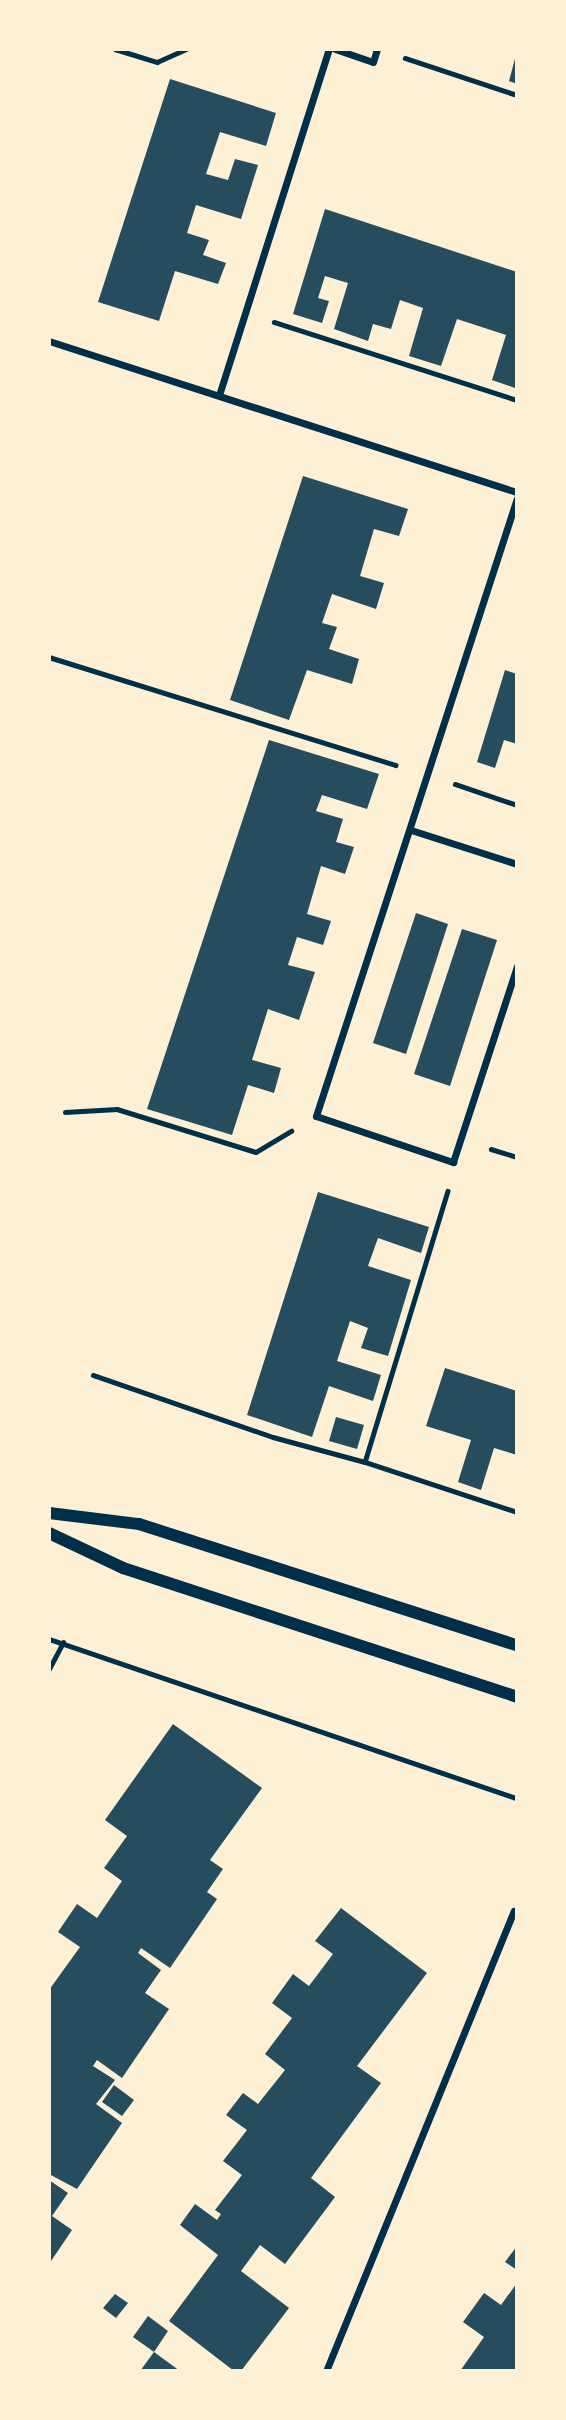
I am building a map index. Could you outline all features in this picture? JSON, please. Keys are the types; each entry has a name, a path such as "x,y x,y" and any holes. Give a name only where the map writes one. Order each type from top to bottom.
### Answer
{"street":[{"path":"220,392 329,49"},
{"path":"335,49 373,62 377,49"},
{"path":"49,341 220,392 517,492"},
{"path":"517,498 316,1116 453,1161 517,965"},
{"path":"411,830 517,864"},
{"path":"49,1514 139,1524 517,1644"},
{"path":"49,1533 123,1568 517,1697"},
{"path":"326,2371 514,1911"}],"path":[{"path":"115,49 157,62 186,49"},
{"path":"403,57 517,95"},
{"path":"245,313 517,400"},
{"path":"49,657 517,805"},
{"path":"65,1112 117,1109 256,1152 316,1116"},
{"path":"365,1462 445,1211 453,1161"},
{"path":"93,1375 273,1437 365,1462 517,1512"},
{"path":"49,1639 517,1798"},
{"path":"49,1668 63,1643"}],"building":[{"path":"517,55 517,84 509,81"},
{"path":"170,79 276,113 266,146 220,132 206,174 228,180 235,159 258,165 241,219 196,205 187,233 209,240 203,255 226,263 218,284 175,271 159,321 98,302"},
{"path":"325,209 517,272 515,388 492,380 506,335 457,319 441,366 409,356 423,308 400,300 391,329 373,324 368,341 334,329 348,283 325,276 318,298 329,301 322,323 293,314"},
{"path":"303,476 408,509 399,536 374,529 360,576 384,583 376,609 332,594 322,623 337,627 329,649 359,659 352,684 307,670 289,720 230,700"},
{"path":"505,670 517,674 517,744 504,740 495,768 477,762"},
{"path":"269,740 379,774 367,809 322,795 316,811 343,819 336,842 354,847 345,874 321,866 307,914 331,921 323,945 297,937 288,965 315,972 299,1020 268,1009 252,1060 281,1068 274,1093 248,1085 232,1135 147,1109"},
{"path":"416,913 448,924 406,1054 373,1043"},
{"path":"462,929 497,940 450,1086 414,1074"},
{"path":"318,1192 429,1227 421,1253 378,1238 368,1266 411,1280 388,1356 361,1348 368,1328 350,1321 337,1361 381,1375 373,1401 329,1386 312,1437 247,1415"},
{"path":"445,1368 517,1391 517,1455 494,1448 481,1490 458,1482 471,1440 426,1426"},
{"path":"336,1417 364,1425 357,1449 329,1441"},
{"path":"173,1724 262,1788 210,1860 223,1869 207,1892 217,1899 170,1968 141,1948 138,1953 161,1970 145,1993 169,2009 122,2078 97,2060 93,2066 115,2080 96,2104 122,2123 77,2189 49,2174 49,1990 80,1947 58,1932 77,1904 97,1918 122,1881 104,1868 127,1836 105,1820"},
{"path":"341,1908 427,1973 357,2066 381,2083 311,2178 335,2197 285,2264 260,2245 241,2271 289,2308 241,2371 234,2371 169,2321 218,2255 180,2225 195,2204 217,2220 221,2214 215,2210 242,2175 223,2161 247,2130 226,2115 243,2093 258,2104 285,2070 265,2054 292,2018 272,2003 293,1974 309,1986 333,1954 315,1941"},
{"path":"114,2085 134,2100 122,2116 102,2102"},
{"path":"49,2180 68,2193 52,2216 72,2230 49,2264"},
{"path":"517,2246 517,2270 505,2262"},
{"path":"517,2283 517,2371 460,2371 484,2337 463,2322 484,2293 501,2305"},
{"path":"115,2294 128,2303 116,2318 103,2308"},
{"path":"148,2316 168,2331 154,2352 133,2337"},
{"path":"154,2352 180,2371 140,2371"}]}
